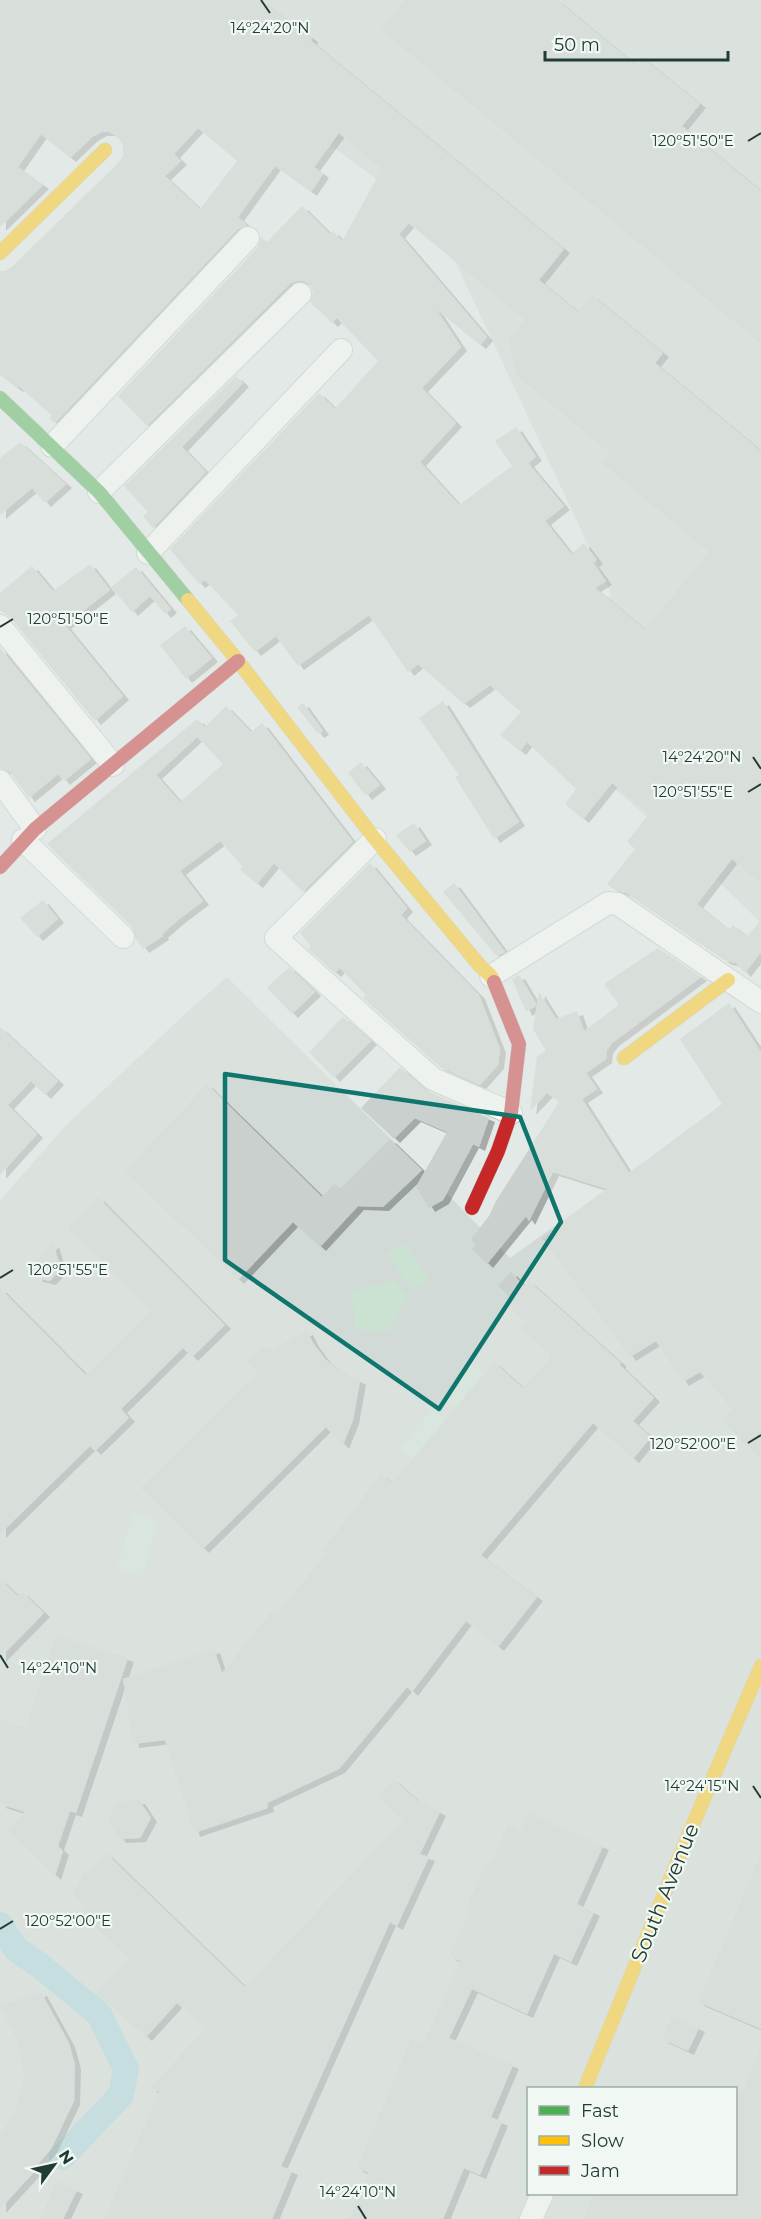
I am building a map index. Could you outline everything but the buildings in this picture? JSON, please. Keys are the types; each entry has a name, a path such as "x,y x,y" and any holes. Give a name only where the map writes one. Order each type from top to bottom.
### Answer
{"street":[{"path":"0,253 105,150"},
{"path":"52,446 248,238"},
{"path":"99,492 300,294"},
{"path":"148,553 341,350"},
{"path":"4,410 52,446 99,492 238,661 375,840 480,966 491,976 519,1044 512,1113 498,1151 472,1208"},
{"path":"0,626 113,765"},
{"path":"0,867 29,834 238,661"},
{"path":"0,781 29,834 123,937"},
{"path":"375,840 276,938 433,1079 512,1113"},
{"path":"491,976 608,903 618,904 761,1002"},
{"path":"624,1058 728,980"},
{"name":"South Avenue","path":"585,2087 690,1831 761,1666"},
{"path":"531,2219 541,2195"}],"highlighted area":[{"path":"225,1074 520,1117 561,1222 439,1409 225,1260"}],"shaded area":[{"path":"135,0 761,0 761,923 691,855 517,704 611,594 438,225"},
{"path":"227,977 510,1258 761,1078 761,2219 0,2219 0,1200 66,1125"}],"green space":[{"path":"405,1243 429,1279 412,1291 387,1254"},
{"path":"394,1280 407,1295 390,1332 355,1330 352,1292"},
{"path":"471,1364 487,1377 459,1412 443,1398"},
{"path":"433,1409 449,1424 416,1463 399,1448"},
{"path":"134,1513 159,1520 142,1576 117,1569"}],"waterway":[{"path":"0,1925 16,1949 99,2014 126,2069 121,2095 62,2157"}],"traffic: fast":[{"path":"0,398 99,492 188,600"}],"traffic: slow":[{"path":"0,253 105,150"},
{"path":"188,600 375,839 494,982"},
{"path":"624,1058 728,980"},
{"path":"585,2087 690,1831 761,1666"}],"traffic: jam":[{"path":"0,867 35,829 238,661"},
{"path":"472,1208 498,1151 511,1113 519,1044 494,982"}]}
